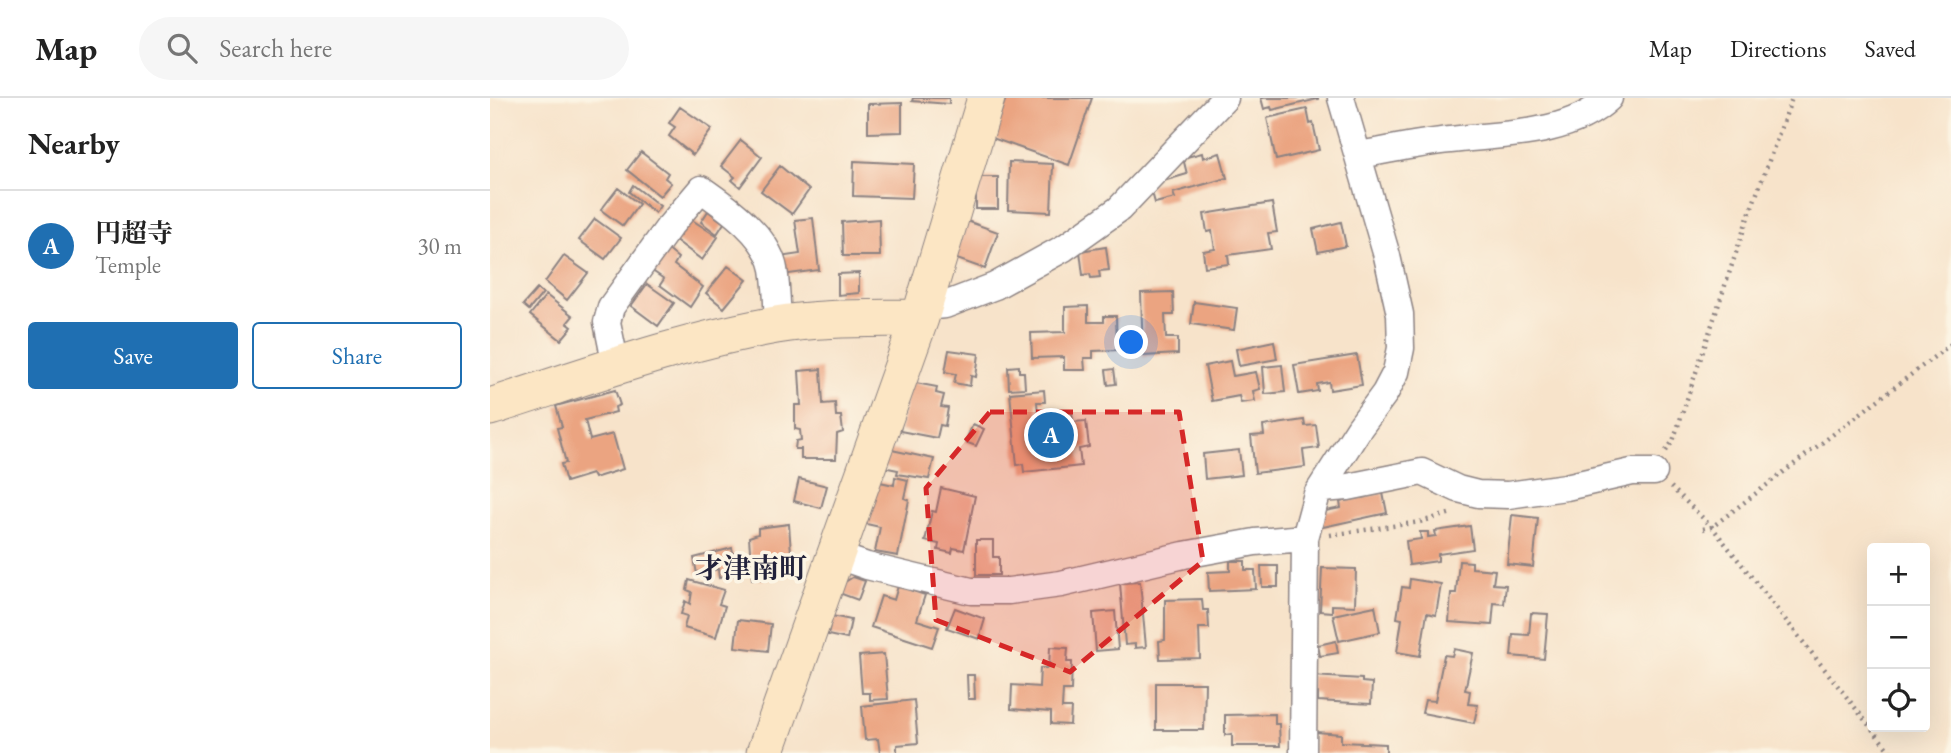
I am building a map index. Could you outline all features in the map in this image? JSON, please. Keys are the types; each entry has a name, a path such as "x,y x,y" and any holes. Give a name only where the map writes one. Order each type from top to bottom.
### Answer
{"street":[{"path":"765,753 921,312 986,98"},
{"path":"490,407 616,366 702,342 778,325 921,312 971,297 1064,248 1119,209 1225,98"},
{"path":"1303,753 1305,538 1309,517 1321,489 1385,393 1396,372 1401,348 1399,314 1387,256 1341,98"},
{"path":"1359,155 1562,125 1586,117 1609,98"},
{"path":"616,366 607,322 611,307 669,227 701,189 735,212 763,245 774,267 778,325"},
{"path":"1321,489 1348,487 1422,472 1458,489 1478,494 1508,495 1566,487 1632,472 1654,472"},
{"path":"835,555 867,566 971,591 1009,591 1061,584 1184,555 1255,542 1305,538"}],"path":[{"path":"1792,98 1746,223 1673,441 1654,472 1712,527 1891,753"},
{"path":"1703,529 1712,527 1951,344"},
{"path":"1305,538 1367,531 1454,513"}],"highlighted area":[{"path":"990,412 1179,412 1203,561 1070,672 936,620 926,488"}],"building":[{"path":"913,98 949,98 949,104 912,101"},
{"path":"1006,98 1092,98 1069,165 992,138"},
{"path":"1261,98 1318,99 1272,110 1271,107 1264,109"},
{"path":"902,103 902,132 868,133 868,104"},
{"path":"680,107 712,129 693,155 669,136 675,127 669,123"},
{"path":"1307,109 1319,150 1276,160 1267,118"},
{"path":"741,140 762,157 740,187 732,180 735,177 721,166"},
{"path":"641,152 668,173 665,178 671,183 660,196 627,170"},
{"path":"1202,153 1203,158 1220,153 1227,178 1173,193 1175,198 1155,203 1150,185 1187,174 1183,158"},
{"path":"854,161 914,164 912,198 853,196"},
{"path":"1009,162 1053,164 1051,212 1008,210"},
{"path":"780,166 809,190 792,214 761,191"},
{"path":"976,177 998,177 998,209 976,209"},
{"path":"633,185 660,206 655,213 629,192"},
{"path":"618,188 639,204 623,226 601,210"},
{"path":"1272,203 1277,232 1268,233 1271,249 1228,255 1229,264 1205,267 1203,251 1215,249 1212,231 1207,232 1204,214"},
{"path":"708,211 724,223 717,234 701,222"},
{"path":"689,218 718,237 702,260 674,239"},
{"path":"813,218 819,270 782,275 779,257 800,254 795,220"},
{"path":"595,219 621,238 605,259 579,240"},
{"path":"879,219 880,256 843,256 842,222"},
{"path":"967,221 998,232 985,269 954,258"},
{"path":"1341,222 1346,246 1318,252 1313,229"},
{"path":"1106,247 1109,270 1099,271 1100,277 1083,275 1080,251"},
{"path":"666,248 678,258 674,265 703,287 690,307 660,285 664,279 651,270"},
{"path":"564,256 588,273 567,300 545,282"},
{"path":"728,266 747,280 724,308 706,293"},
{"path":"859,273 859,293 838,295 838,274"},
{"path":"647,284 674,303 658,326 631,306"},
{"path":"537,289 543,293 529,310 523,305"},
{"path":"1173,292 1174,315 1165,315 1166,338 1178,338 1178,354 1143,356 1141,293"},
{"path":"546,295 573,316 567,323 572,327 561,340 530,315"},
{"path":"1194,302 1237,308 1234,330 1191,324"},
{"path":"1088,306 1088,322 1104,322 1104,316 1116,316 1117,350 1093,351 1093,358 1084,358 1085,370 1064,370 1064,357 1032,358 1031,333 1065,332 1065,307"},
{"path":"1274,341 1277,359 1239,366 1236,349"},
{"path":"949,350 979,354 976,377 971,376 970,386 954,383 956,374 945,372"},
{"path":"1357,355 1362,385 1330,390 1329,382 1317,384 1318,391 1299,394 1294,365"},
{"path":"1230,361 1233,376 1256,372 1260,389 1253,391 1255,401 1241,403 1239,396 1212,401 1205,366"},
{"path":"1282,365 1285,392 1265,394 1263,367"},
{"path":"1019,366 1019,372 1024,372 1025,388 1009,389 1008,367"},
{"path":"821,369 823,404 835,403 836,416 841,416 843,432 837,434 836,459 801,459 801,449 795,449 796,441 801,440 800,430 795,429 795,405 801,405 799,371"},
{"path":"1114,369 1116,384 1108,385 1106,370"},
{"path":"910,382 937,387 936,393 944,395 941,407 948,408 945,426 940,425 937,438 900,431"},
{"path":"615,390 620,405 615,407 616,412 585,420 590,440 613,434 623,469 594,478 592,474 566,482 561,464 566,463 557,428 562,427 556,406"},
{"path":"1044,390 1045,402 1037,402 1038,415 1072,411 1073,422 1086,421 1089,447 1079,449 1081,466 1024,472 1023,464 1017,465 1010,393"},
{"path":"1304,420 1305,426 1316,425 1319,448 1303,450 1305,467 1255,473 1251,436 1264,435 1263,426"},
{"path":"973,424 984,429 976,446 965,442"},
{"path":"887,449 934,459 929,479 897,474 898,470 883,467"},
{"path":"1239,450 1242,475 1205,479 1203,454"},
{"path":"895,477 908,480 904,498 909,500 898,556 875,552 880,527 862,523 875,481 894,485"},
{"path":"799,479 827,486 821,508 794,501"},
{"path":"941,488 975,496 964,550 953,548 952,553 938,550 939,544 925,541 932,511 936,512"},
{"path":"1383,493 1387,513 1323,527 1320,512 1341,508 1340,502"},
{"path":"1512,515 1538,518 1533,567 1507,564"},
{"path":"789,524 792,567 771,569 771,579 752,579 749,537 758,534 758,528"},
{"path":"1470,526 1473,549 1438,554 1438,561 1409,565 1406,541 1421,539 1420,532 1428,532 1428,537 1436,536 1435,531"},
{"path":"976,540 993,540 993,557 999,557 999,575 976,575"},
{"path":"732,548 738,574 719,578 718,569 697,574 694,558"},
{"path":"1230,561 1245,561 1245,570 1255,570 1256,589 1209,591 1208,572 1230,571"},
{"path":"1459,561 1472,562 1472,568 1495,570 1493,584 1506,585 1504,604 1494,603 1492,625 1449,622 1451,593 1456,593"},
{"path":"1261,566 1278,566 1278,587 1262,587"},
{"path":"1322,568 1356,569 1355,606 1332,605 1332,612 1320,611"},
{"path":"853,577 865,581 858,600 839,593 842,584"},
{"path":"1410,579 1441,584 1436,615 1427,613 1420,656 1397,652 1402,619 1397,618 1402,587 1409,588"},
{"path":"689,580 724,590 719,604 725,606 716,637 684,628 687,616 681,614 685,601 690,604 692,592 687,590"},
{"path":"1140,582 1146,647 1135,648 1135,644 1125,645 1120,583"},
{"path":"898,586 925,595 917,620 939,627 932,647 871,627 881,596 894,600"},
{"path":"1202,599 1203,610 1208,610 1209,628 1199,628 1200,658 1160,659 1159,641 1165,640 1165,600"},
{"path":"1375,606 1380,632 1339,641 1333,615"},
{"path":"955,608 985,619 979,639 947,628"},
{"path":"1115,611 1118,649 1096,651 1093,613"},
{"path":"1531,613 1548,614 1544,659 1511,656 1513,634 1529,635"},
{"path":"832,616 851,620 847,639 828,635"},
{"path":"738,620 771,624 768,651 735,647"},
{"path":"1336,641 1338,653 1320,656 1318,645"},
{"path":"1050,647 1068,648 1067,662 1072,662 1071,690 1063,690 1062,708 1071,708 1070,725 1051,724 1051,712 1011,709 1012,685 1039,687 1040,668 1049,668"},
{"path":"1454,649 1473,653 1465,690 1470,691 1468,704 1478,705 1474,723 1422,713 1425,700 1435,701 1444,655 1452,656"},
{"path":"884,654 888,699 870,700 870,693 862,693 859,656"},
{"path":"967,675 974,675 975,699 968,699"},
{"path":"1312,676 1362,679 1362,682 1372,683 1371,704 1318,701 1318,693 1311,692"},
{"path":"1156,683 1205,683 1204,730 1156,730"},
{"path":"914,700 918,743 897,745 897,753 880,753 878,739 865,740 862,706"},
{"path":"1275,714 1275,724 1279,724 1280,746 1232,746 1232,734 1225,735 1225,715"},
{"path":"1316,732 1341,734 1341,742 1386,744 1386,753 1315,753"}],"place":[{"name":"円超寺","path":"1051,435"}],"district":[{"name":"才津南町","path":"751,568"}]}
